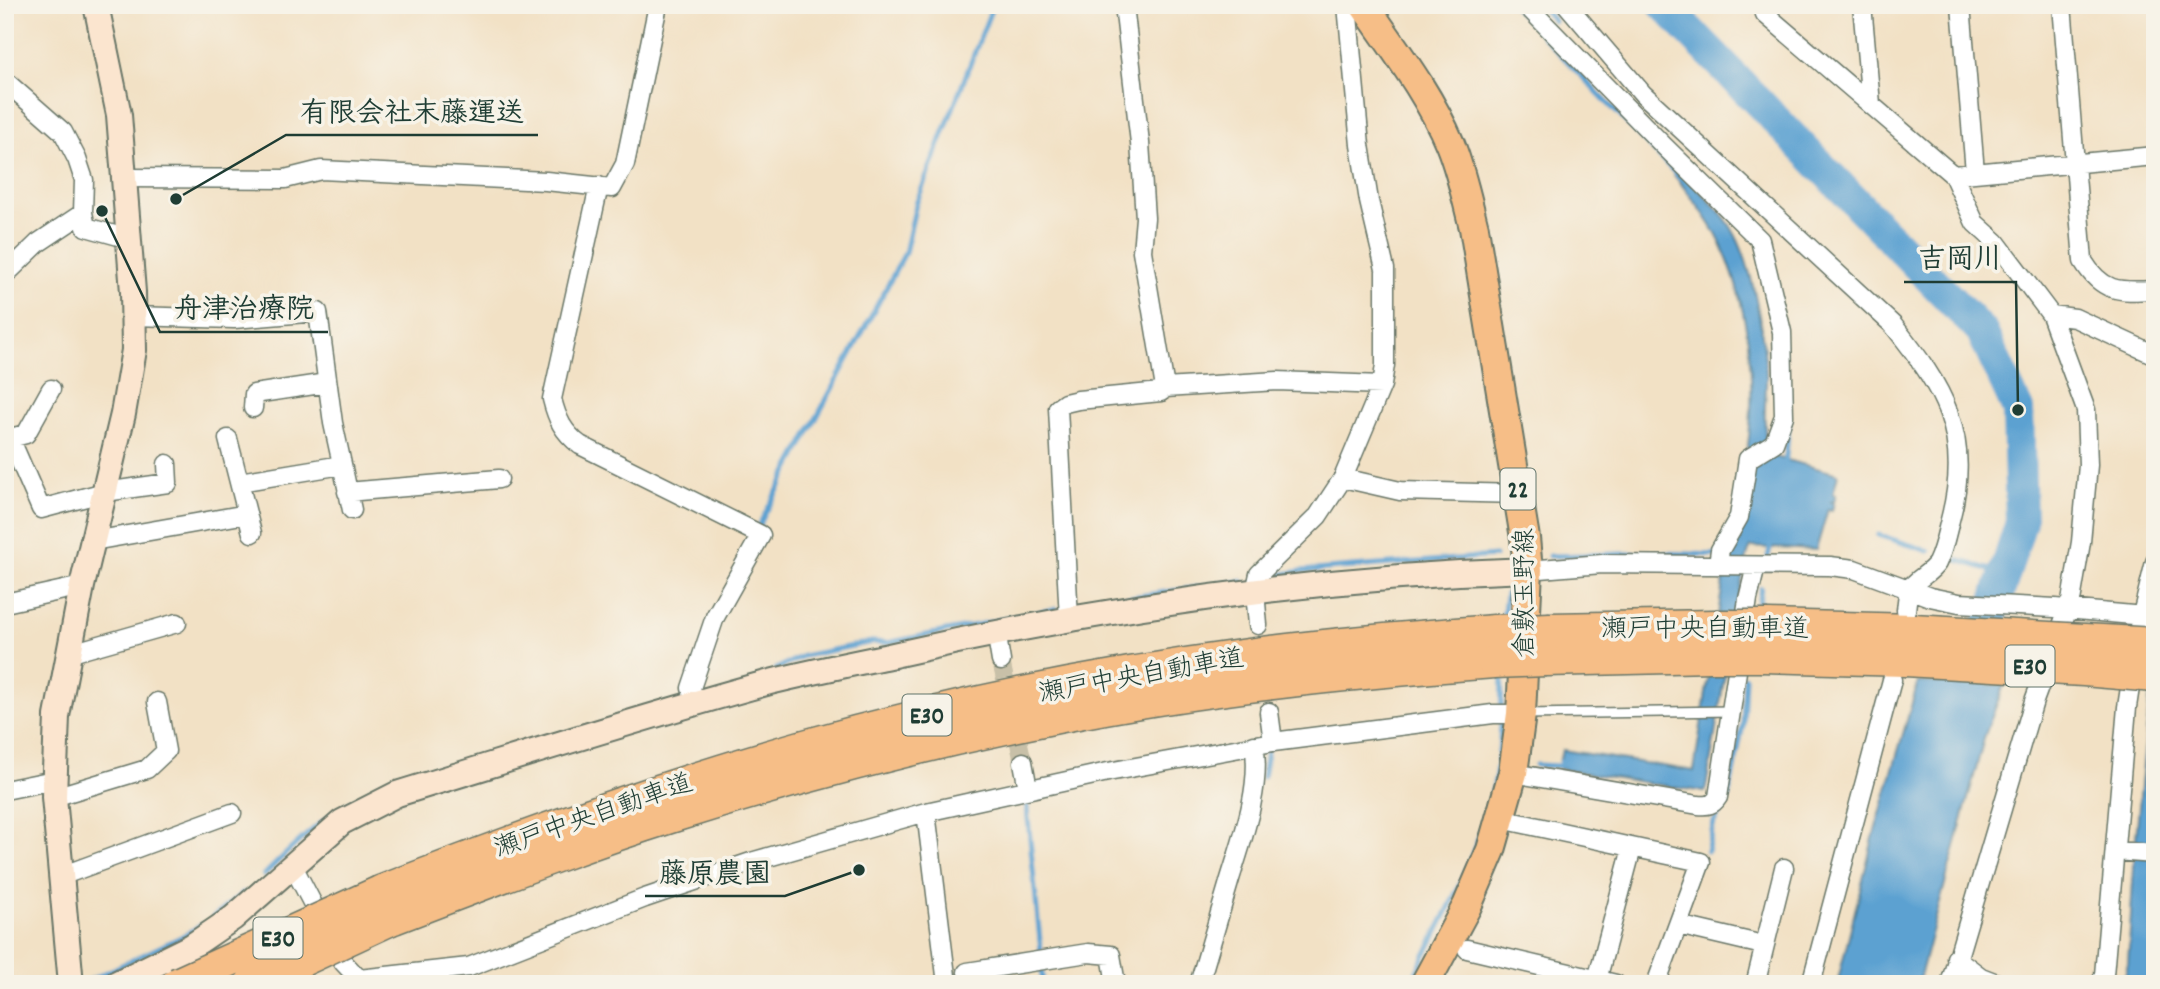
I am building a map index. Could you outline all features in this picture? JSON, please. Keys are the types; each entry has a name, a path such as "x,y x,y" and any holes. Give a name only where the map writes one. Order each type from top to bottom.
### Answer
{"highway":[{"name":"瀬戸中央自動車道","path":"251,984 385,906 533,832 660,789 803,747 935,713 1064,686 1247,655 1495,631 1550,629 1713,641 1765,641 1909,620 2150,623"},
{"name":"瀬戸中央自動車道","path":"177,984 385,906 548,859 668,817 941,742 1058,717 1251,686 1339,675 1546,660 1713,641"},
{"name":"瀬戸中央自動車道","path":"1765,641 1898,670 2084,670 2155,676"}],"main road":[{"name":"倉敷玉野線","path":"1364,5 1417,82 1442,127 1457,167 1474,228 1528,569 1508,714 1513,773 1501,819 1479,879 1426,984"}],"street":[{"path":"71,984 54,789 57,716 82,586 123,414 134,350 129,236 119,115 96,5"},
{"path":"125,178 285,179 321,170 546,181 612,188 625,164 658,5"},
{"path":"1124,5 1144,205 1142,251 1165,387"},
{"path":"1258,625 1255,592 1259,574 1318,516 1343,478 1382,385 1385,365 1385,269 1369,201 1360,145 1347,5"},
{"path":"1526,5 1662,145 1760,240 1782,332 1784,416 1774,443 1748,459 1739,517 1721,559"},
{"path":"1567,5 1643,94 1892,325 1910,347 1940,394 1952,419 1958,450 1956,494 1936,563 1928,574 1910,589 1909,620"},
{"path":"1762,5 1765,14 1953,175 1975,223 1996,242 2051,315 2086,410 2088,465 2077,572 2061,608 1950,984"},
{"path":"1862,5 1871,104"},
{"path":"1961,5 1976,172"},
{"path":"2062,5 2083,261 2094,279 2119,292 2155,288"},
{"path":"5,81 63,132 84,180 83,213 86,227 129,236"},
{"path":"1953,175 2155,156"},
{"path":"599,186 552,399 557,419 568,436 580,445 761,535 715,618 694,696"},
{"path":"5,275 38,243 83,213"},
{"path":"134,316 234,319 318,312 327,383 352,510"},
{"path":"2051,315 2075,318 2155,355"},
{"path":"1069,619 1058,408 1078,400 1161,391 1165,387 1277,381 1382,385"},
{"path":"253,408 254,394 327,383"},
{"path":"51,389 26,434 10,438 41,509 105,492 168,483 167,464"},
{"path":"228,439 252,533"},
{"path":"239,482 342,465"},
{"path":"1343,478 1400,491 1518,494"},
{"path":"347,492 499,479"},
{"path":"93,541 247,514"},
{"path":"115,984 192,946 233,918 342,822 397,794 694,696 772,682 996,631 1255,592 1404,575 1721,559 1751,565 1854,569 1930,597 1959,603 2061,608 2150,623"},
{"path":"2100,984 2104,975 2118,852 2127,707 2150,623 2155,562"},
{"path":"1513,773 1706,806 1714,803 1718,797 1727,711 1748,599 1751,565"},
{"path":"5,603 82,586"},
{"path":"68,654 177,623"},
{"path":"996,631 1001,661"},
{"path":"1811,984 1898,670"},
{"path":"5,790 54,789 147,769 166,751 157,702"},
{"path":"1269,712 1273,741"},
{"path":"293,866 343,962 359,979 469,967 554,932 751,862 926,812 1108,772 1273,741 1508,714"},
{"path":"1199,984 1245,831 1254,783 1254,745"},
{"path":"1023,762 1028,789"},
{"path":"926,812 947,984"},
{"path":"61,876 232,813"},
{"path":"1501,819 1701,862 1656,984"},
{"path":"1597,980 1632,848"},
{"path":"2118,852 2155,854"},
{"path":"1756,981 1784,868"},
{"path":"1678,925 1763,945"},
{"path":"1467,949 1616,984"},
{"path":"967,972 1087,953 1111,955 1116,984"},
{"path":"1956,958 1980,977 1999,984"}],"lane":[{"path":"1508,714 1727,711"}],"water":[{"path":"1679,171 1724,217 1734,232 1749,269 1764,353 1765,430 1770,450 1776,457 1838,474 1833,494 1836,495 1834,501 1830,502 1834,503 1832,510 1828,509 1816,550 1751,547 1748,553 1735,613 1705,792 1560,769 1559,763 1562,750 1694,771 1724,576 1731,553 1728,546 1747,452 1751,376 1745,324 1733,275 1714,231 1674,175"},
{"path":"1918,682 2004,685 1985,735 1918,984 1837,984 1873,838"},
{"path":"2150,694 2155,694 2155,984 2123,984 2128,963 2135,848"}],"waterway":[{"path":"759,525 905,253 916,204 993,5"},
{"path":"1513,5 1681,179"},
{"path":"1539,5 1554,21"},
{"path":"1664,5 1982,332 2018,410 2021,522 1957,725"},
{"path":"1785,466 1789,423"},
{"path":"1878,535 1929,551"},
{"path":"1768,557 1771,543"},
{"path":"1549,556 1659,553 1718,555"},
{"path":"1266,577 1301,571 1495,556"},
{"path":"1957,560 2005,574"},
{"path":"1076,605 1242,581"},
{"path":"1756,616 1761,588"},
{"path":"1503,621 1506,594"},
{"path":"776,669 803,656 872,642 887,643 1056,609"},
{"path":"1410,984 1460,885 1488,807 1499,753 1502,673"},
{"path":"1707,851 1714,822 1728,798 1743,725 1745,677"},
{"path":"1263,777 1267,752"},
{"path":"1536,765 1560,766 1561,761"},
{"path":"264,875 334,813 385,787"},
{"path":"1026,798 1041,951"},
{"path":"1240,875 1253,831"},
{"path":"213,917 243,893"},
{"path":"82,984 202,925"},
{"path":"1041,967 1043,984"}],"tunnel":[{"path":"1001,661 1023,762"}],"place":[{"name":"有限会社末藤運送","path":"176,199"},
{"name":"舟津治療院","path":"102,211"},
{"name":"吉岡川","path":"2018,410"},
{"name":"藤原農園","path":"859,870"}]}
